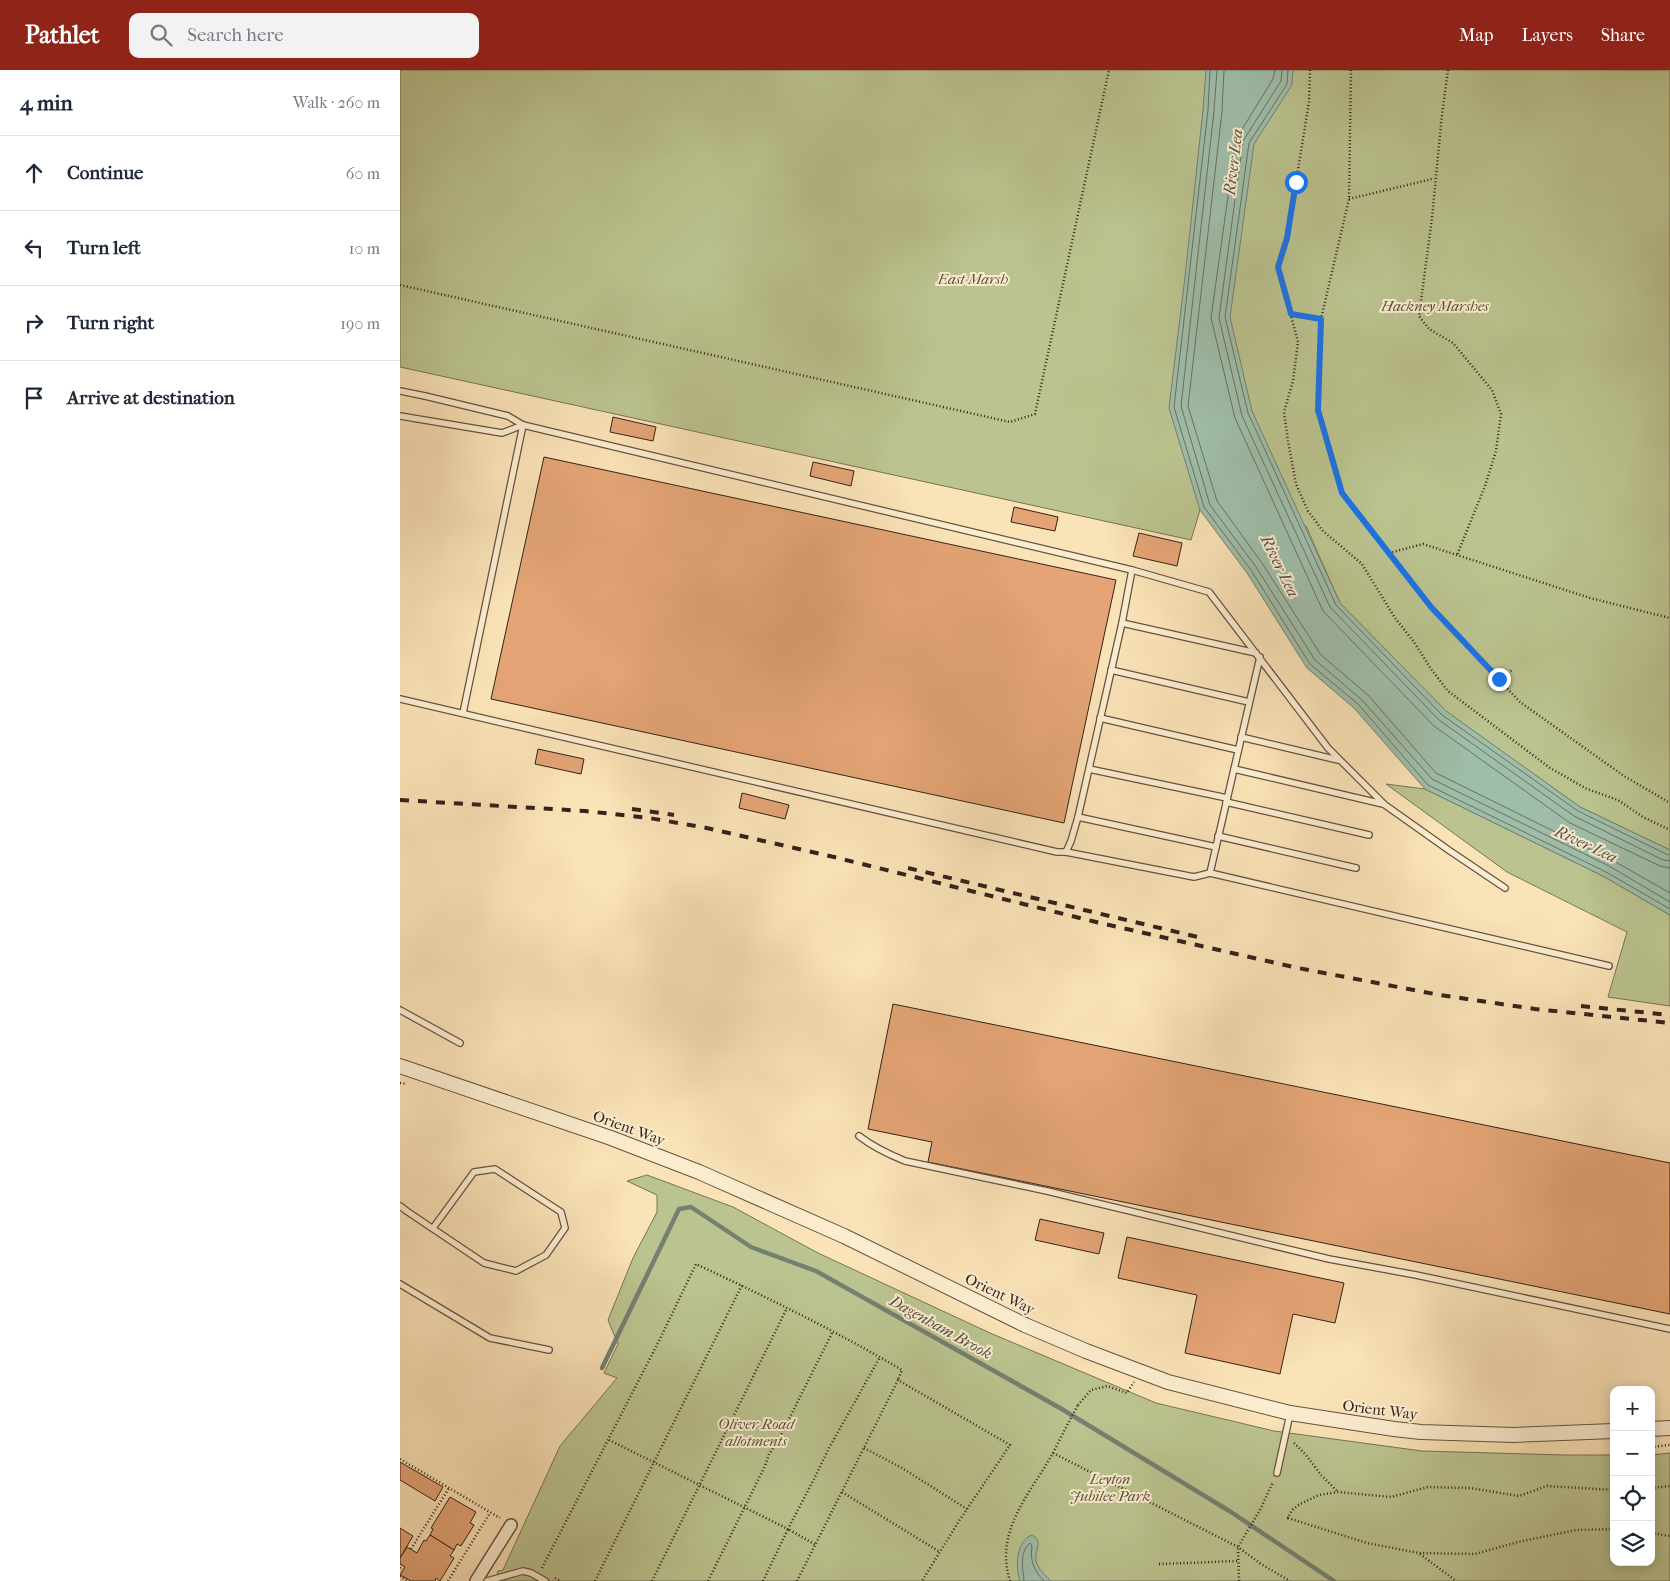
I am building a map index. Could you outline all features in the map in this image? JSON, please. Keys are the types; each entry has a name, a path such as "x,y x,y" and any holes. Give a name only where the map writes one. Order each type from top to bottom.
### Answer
{"street":[{"name":"Orient Way","path":"400,1066 610,1138 699,1172 844,1236 1025,1325 1130,1368 1195,1390 1290,1413 1394,1429 1513,1436 1610,1431"},
{"path":"1655,1429 1670,1428"},
{"path":"476,1581 511,1525"}],"lane":[{"path":"400,392 425,396 508,416 523,425 1132,570 1209,592 1328,748 1385,805 1505,888"},
{"path":"400,416 502,433 523,425"},
{"path":"463,712 523,425"},
{"path":"1066,852 1072,841 1078,817 1122,623 1132,570"},
{"path":"1122,623 1258,655"},
{"path":"1210,873 1258,655"},
{"path":"1111,670 1249,702"},
{"path":"400,699 463,712 1057,852 1066,852 1194,877 1210,873 1609,966"},
{"path":"1100,718 1238,750"},
{"path":"1241,736 1340,760"},
{"path":"1089,769 1369,835"},
{"path":"1234,769 1385,805"},
{"path":"1078,817 1216,847"},
{"path":"1218,836 1356,868"},
{"path":"400,1010 460,1043"},
{"path":"859,1136 879,1150 906,1161 1056,1193 1328,1259 1416,1275 1670,1329"},
{"path":"400,1206 484,1263 516,1271 546,1255 565,1228 561,1212 495,1169 474,1172 433,1228"},
{"path":"400,1284 490,1338 549,1350"},
{"path":"1277,1473 1290,1413"},
{"path":"487,1581 523,1571 545,1581"}],"path":[{"path":"400,285 1010,422 1036,414 1108,70"},
{"path":"1310,70 1309,102 1287,238 1278,267 1298,342 1294,381 1284,412 1296,484 1308,511 1323,531 1362,564 1395,618 1448,690 1550,768 1587,790 1618,800 1643,818 1670,830"},
{"path":"1351,70 1349,199 1321,319 1318,410 1342,493 1431,607 1520,702 1624,776 1670,803"},
{"path":"1448,70 1419,316 1429,329 1453,343 1492,390 1501,414 1496,451 1485,486 1457,555"},
{"path":"1349,199 1432,179"},
{"path":"1291,314 1321,319"},
{"path":"1389,553 1423,544 1590,598 1670,618"},
{"path":"1499,679 1512,670"},
{"path":"548,1573 541,1569 659,1341 696,1264 787,1308 902,1370 797,1581"},
{"path":"595,1581 742,1285"},
{"path":"652,1581 787,1308"},
{"path":"708,1581 765,1466 769,1454 778,1441 832,1333"},
{"path":"763,1581 829,1448 880,1357"},
{"path":"898,1380 1010,1445 922,1581"},
{"path":"1010,1581 1007,1549 1009,1530 1016,1512 1053,1453 1078,1405 1091,1390 1107,1386 1127,1393 1135,1380"},
{"path":"608,1440 788,1529 816,1545"},
{"path":"1293,1443 1306,1455 1320,1475 1338,1492"},
{"path":"1655,1447 1670,1445"},
{"path":"864,1448 902,1468 967,1509"},
{"path":"1053,1453 1238,1547 1260,1564 1290,1581"},
{"path":"400,1459 511,1525"},
{"path":"1239,1581 1238,1547 1260,1510 1277,1473"},
{"path":"1610,1490 1547,1486 1519,1496 1470,1488 1428,1487 1391,1497 1338,1492 1319,1495 1300,1504 1292,1510 1288,1518 1367,1543 1419,1553 1476,1554 1518,1542 1576,1530 1610,1529"},
{"path":"1655,1488 1670,1486"},
{"path":"411,1549 449,1488"},
{"path":"842,1492 940,1552"},
{"path":"448,1581 490,1513"},
{"path":"1655,1534 1670,1536"},
{"path":"1419,1553 1456,1581"},
{"path":"1158,1564 1238,1560"},
{"path":"400,1576 408,1581"},
{"path":"554,1577 561,1581"}],"green space":[{"name":"Hackney Marshes","path":"400,70 1670,70 1670,850 1580,807 1445,711 1340,603 1306,526 1200,510 1191,540 400,367"},
{"path":"1386,784 1425,789 1603,876 1670,915 1670,1006 1608,997 1627,932 1507,872"},
{"path":"647,1175 733,1207 818,1253 990,1333 1156,1403 1274,1431 1422,1451 1610,1455 1610,1566 1655,1566 1655,1455 1670,1453 1670,1581 499,1581 498,1571 503,1570 560,1446 617,1378 604,1373 618,1344 608,1320 633,1258 657,1212 657,1195 627,1181"}],"water":[{"name":"River Lea","path":"1206,70 1293,70 1292,85 1254,144 1230,317 1252,411 1340,603 1446,711 1580,807 1670,850 1670,915 1603,876 1425,789 1354,708 1307,668 1247,573 1200,510 1169,408 1185,277"},
{"path":"1032,1535 1036,1537 1038,1543 1037,1564 1051,1581 1020,1581 1017,1562 1018,1555 1023,1543"}],"building":[{"path":"613,417 656,427 653,441 610,432"},
{"path":"544,457 1116,580 1064,823 491,699"},
{"path":"813,462 854,471 851,486 810,476"},
{"path":"1014,507 1058,517 1055,531 1011,522"},
{"path":"1139,533 1182,543 1177,566 1133,556"},
{"path":"538,749 584,759 581,774 535,764"},
{"path":"742,793 789,805 785,819 739,808"},
{"path":"893,1004 1670,1163 1670,1314 928,1162 932,1142 868,1129"},
{"path":"1040,1219 1104,1233 1099,1254 1035,1240"},
{"path":"1127,1237 1344,1283 1335,1323 1293,1314 1280,1374 1185,1353 1197,1295 1118,1278"},
{"path":"400,1462 443,1487 435,1501 400,1480"},
{"path":"450,1497 476,1512 470,1523 474,1525 461,1546 457,1544 454,1550 430,1535 433,1529 431,1528"},
{"path":"400,1528 413,1536 400,1558"},
{"path":"430,1535 454,1550 450,1556 454,1558 440,1581 436,1578 435,1581 411,1581 400,1575 405,1567 400,1564 400,1558 407,1547 417,1553 424,1540 426,1541"}],"waterway":[{"name":"Dagenham Brook","path":"602,1368 679,1209 691,1207 751,1247 816,1271 1060,1408 1231,1512 1334,1581"}],"railway":[{"path":"400,800 585,811 649,818 702,827 834,857 1096,922 1298,968 1440,995 1535,1009 1670,1023"},
{"path":"632,809 674,815"},
{"path":"908,868 1202,938"},
{"path":"1581,1006 1670,1015"}],"route":[{"path":"1296,182 1287,238 1278,267 1291,314 1321,319 1318,410 1342,493 1431,607 1499,679"}],"park label":[{"name":"East Marsh","path":"973,279"},
{"name":"Oliver Road allotments","path":"756,1432"},
{"name":"Leyton Jubilee Park","path":"1110,1488"}]}
